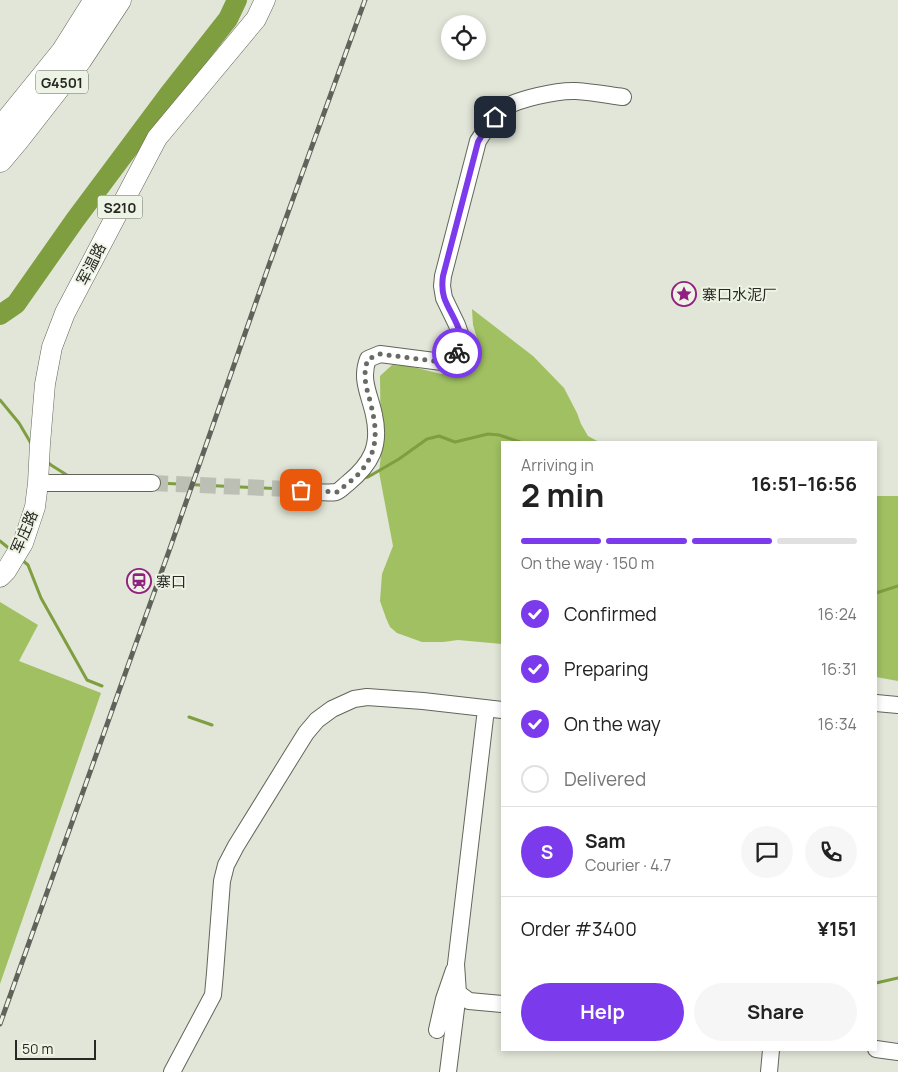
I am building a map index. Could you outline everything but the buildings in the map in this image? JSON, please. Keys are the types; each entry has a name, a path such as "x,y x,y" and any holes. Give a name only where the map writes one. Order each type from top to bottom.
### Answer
{"highway":[{"name":"G4501","path":"0,130 64,51 96,0"},
{"name":"G4501","path":"0,160 80,59 119,0"}],"main road":[{"name":"军温路","path":"38,483 45,384 52,347 66,313 158,138 256,18 265,0"},
{"name":"军庄路","path":"3,574 23,542 35,507 38,483"}],"street":[{"path":"289,489 337,492 360,472 371,458 376,438 374,417 365,378 365,368 368,359 380,354 442,362 452,358 460,350 462,339 444,298 443,276 478,142 488,125 502,110 521,100 574,90 623,97"},
{"path":"38,483 152,483"},
{"path":"172,1072 213,994 222,881 226,865 306,733 317,720 332,709 354,699 367,697 501,710"},
{"path":"877,703 898,705"},
{"path":"448,1072 458,993 456,964 486,709"},
{"path":"438,1030 444,999 456,964"},
{"path":"458,993 469,1001 501,1004"},
{"path":"877,1049 898,1052"},
{"path":"769,1072 771,1051"}],"green space":[{"path":"472,309 533,356 564,388 588,436 597,441 501,441 501,644 458,640 422,642 397,633 390,627 380,601 382,574 393,546 379,472 381,455 380,376 392,365 409,366 441,374 468,371 480,363 480,348 473,325"},
{"path":"877,496 898,496 898,681 877,677"},
{"path":"0,602 38,625 19,661 101,693 0,984"}],"waterway":[{"path":"0,315 16,304 75,220 169,94 228,19 237,0"},
{"path":"0,400 19,423 32,445"},
{"path":"363,478 399,459 427,439 439,436 455,442 488,434 499,435 517,441"},
{"path":"46,461 70,477"},
{"path":"158,483 284,489"},
{"path":"0,541 11,550"},
{"path":"21,559 28,565 41,598 87,680 102,686"},
{"path":"877,593 898,586"},
{"path":"189,717 212,725"},
{"path":"877,983 898,978"}],"tunnel":[{"path":"152,483 289,489"}],"railway":[{"path":"0,1024 365,0"}],"way so far":[{"path":"301,490 337,492 360,472 371,458 376,438 374,417 365,378 365,368 368,359 380,354 442,362 452,358 457,353"}],"place":[{"name":"寨口水泥厂","path":"684,294"},
{"name":"寨口","path":"139,581"}],"route":[{"path":"457,353 460,350 462,339 444,298 443,276 478,142 495,117"}]}
